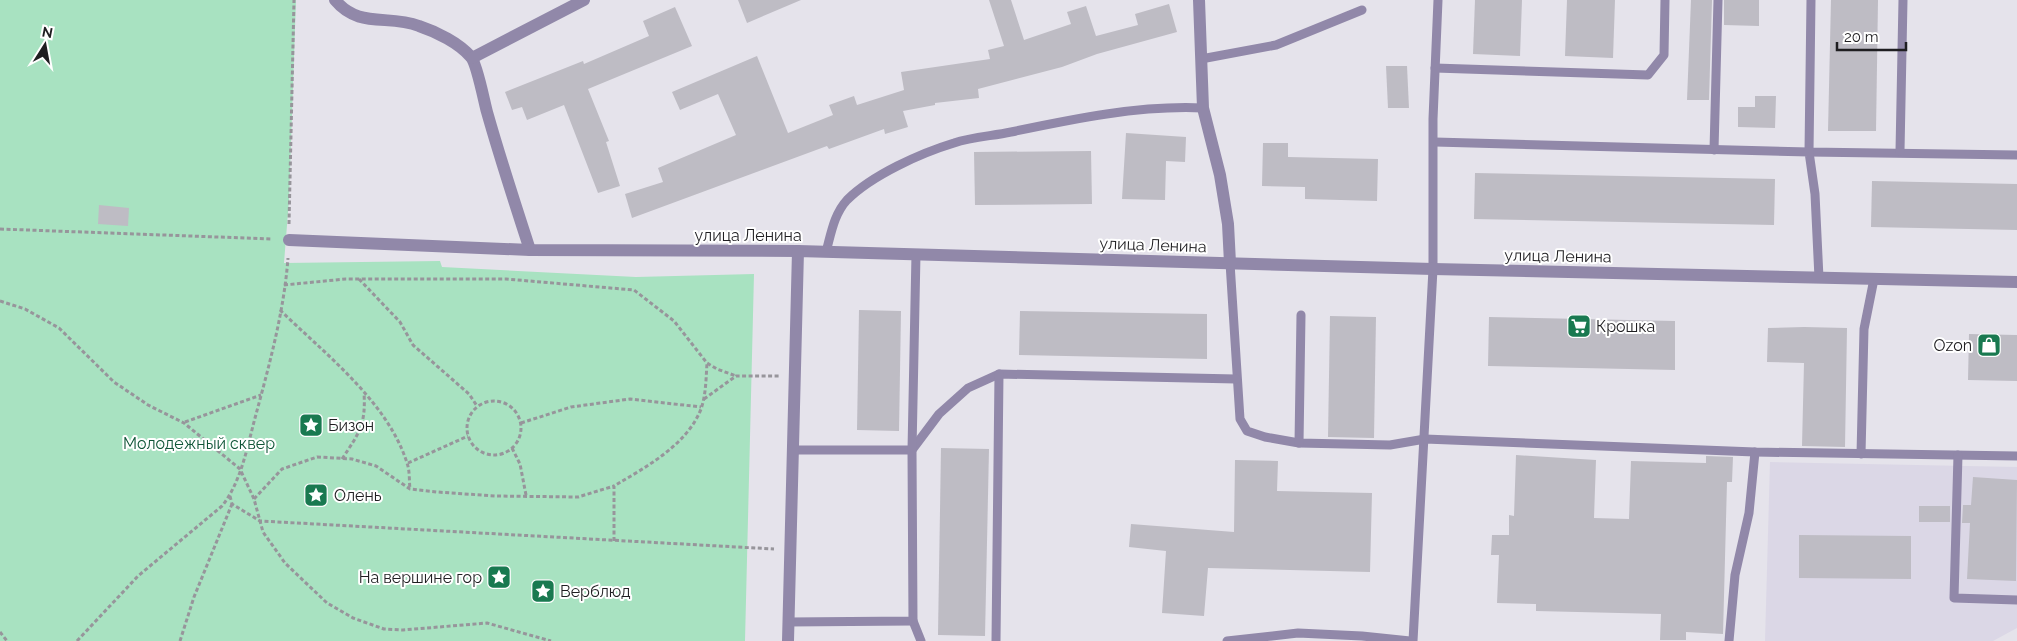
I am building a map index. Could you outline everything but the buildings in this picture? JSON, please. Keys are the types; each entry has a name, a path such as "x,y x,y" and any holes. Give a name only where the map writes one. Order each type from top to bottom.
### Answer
{"street":[{"path":"335,0 344,10 355,17 392,20 425,28 440,35 472,58 501,161 530,250"},
{"path":"472,58 584,0"},
{"path":"1199,0 1203,108 1220,175 1228,224 1230,263"},
{"name":"улица Ленина","path":"289,240 530,250 798,251 1434,269 2017,282"},
{"path":"788,641 798,251"}],"lane":[{"path":"1227,641 1298,633 1412,641 1434,269 1435,142 1433,120 1438,0"},
{"path":"1435,68 1648,75 1664,55 1665,0"},
{"path":"1714,150 1718,0"},
{"path":"1811,0 1809,152 1815,194 1819,278"},
{"path":"1900,151 1903,0"},
{"path":"1201,59 1276,45 1362,10"},
{"path":"826,252 838,211 848,199 868,184 894,169 932,151 956,142 1047,124 1178,107 1203,108"},
{"path":"1435,142 1714,150 1900,151 2017,155"},
{"path":"913,641 912,450 916,254"},
{"path":"1230,263 1240,419 1248,431 1265,437 1298,443 1390,444 1424,439 1755,452 2017,456"},
{"path":"1861,454 1864,329 1874,279"},
{"path":"1298,443 1301,315"},
{"path":"912,450 939,414 968,388 999,374 1236,379"},
{"path":"996,641 999,374"},
{"path":"793,450 912,450"},
{"path":"1729,641 1735,575 1749,513 1755,452"},
{"path":"1958,455 1954,598 2017,600"},
{"path":"788,622 913,621"},
{"path":"913,621 921,641"}],"path":[{"path":"77,641 138,576 222,506 230,496 240,469 261,395 284,285 289,240 294,0"},
{"path":"0,229 289,240"},
{"path":"284,285 358,279 506,279 634,290 674,320 708,363 717,369 736,376 795,376"},
{"path":"358,279 400,322 413,346 469,394 477,406"},
{"path":"0,301 25,309 59,328 114,382 148,405 184,423 240,469 254,499 260,521 268,538 296,574 327,603 353,618 384,629 403,630 487,623 551,641"},
{"path":"280,310 375,404 408,463 410,489"},
{"path":"254,499 282,469 317,458 342,459 376,466 410,489 495,496 578,496 614,486 684,438 702,408 708,363"},
{"path":"704,399 736,376"},
{"path":"342,459 365,417 364,392"},
{"path":"184,423 261,395"},
{"path":"521,423 571,407 630,399 702,408"},
{"path":"485,402 504,402 515,410 521,423 520,437 512,448 504,453 485,454 477,449 468,436 467,426 469,417 477,406 485,402"},
{"path":"408,463 468,436"},
{"path":"512,448 520,464 526,495"},
{"path":"614,486 614,541"},
{"path":"180,641 194,597 232,504 230,496"},
{"path":"232,504 260,521 790,550"},
{"path":"0,632 7,641"}],"shaded area":[{"path":"1770,462 2017,467 2017,628 1993,641 1765,641"}],"green space":[{"name":"Молодежный сквер","path":"0,0 296,0 289,200 284,263 440,261 442,267 636,277 754,274 745,641 0,641"}],"place":[{"name":"Крошка","path":"1579,326"},
{"name":"Ozon","path":"1989,345"},
{"name":"Бизон","path":"311,425"},
{"name":"Олень","path":"316,495"},
{"name":"На вершине гор","path":"499,577"},
{"name":"Верблюд","path":"543,591"}]}
